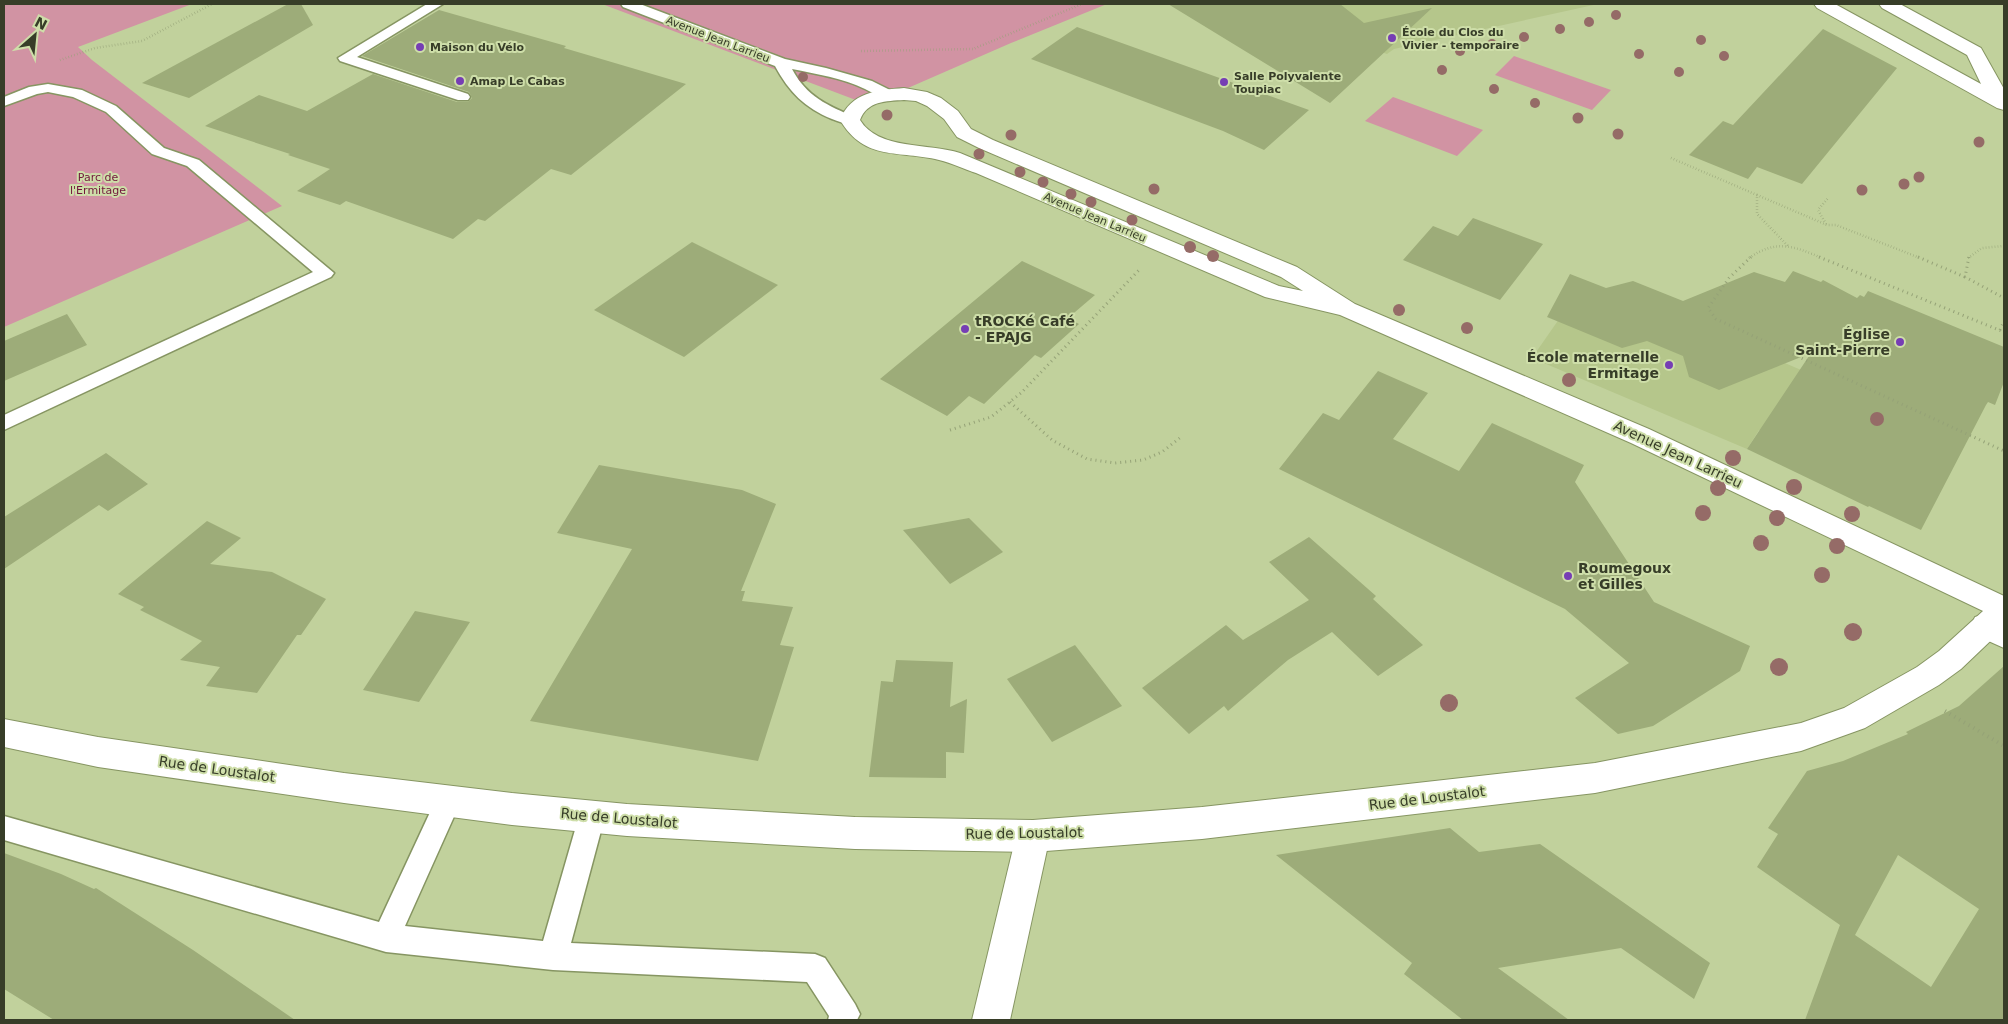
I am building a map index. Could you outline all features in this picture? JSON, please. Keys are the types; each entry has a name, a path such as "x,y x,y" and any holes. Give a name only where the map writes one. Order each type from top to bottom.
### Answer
{"street":[{"path":"1823,4 1915,56 1945,70 1977,91 2004,103"},
{"path":"1888,4 1974,52 1992,86 2004,103"},
{"path":"1945,70 1982,68"},
{"name":"Avenue Jean Larrieu","path":"1347,308 1273,292 937,153 907,150 869,142 854,130 850,120 854,109 889,94 920,96 934,102 951,116 964,133 986,144 1289,272 1347,308 1640,436 2000,620"},
{"name":"Rue de Loustalot","path":"4,733 98,752 448,801 592,816 855,834 1034,836 1202,823 1595,778 1801,737 1854,718 1908,688 1950,660 2000,620"},
{"path":"991,1020 1034,836"}],"lane":[{"path":"436,4 345,58 463,97"},
{"name":"Avenue Jean Larrieu","path":"628,4 781,63 826,72 867,84 889,94"},
{"name":"Avenue Jean Larrieu","path":"781,63 790,81 808,102 820,109 850,120"},
{"path":"4,102 26,93 48,88 77,93 111,109 158,151 193,163 325,273 4,423"},
{"path":"386,938 448,801"},
{"path":"553,956 592,816"},
{"path":"4,828 386,938 553,956 815,968 845,1014 842,1020"}],"path":[{"path":"48,88 36,81 57,61 95,48 142,41 212,4"},
{"path":"858,51 973,49 1082,4"},
{"path":"1671,158 1826,225 1836,225 1900,248 1965,277 2004,298"},
{"path":"1758,195 1757,214 1789,246"},
{"path":"1826,225 1818,210 1828,198"},
{"path":"2004,332 1808,252 1781,244 1766,249 1736,268 1708,308 1716,319 2004,452"},
{"path":"950,430 991,417 1021,393 1162,245"},
{"path":"1965,277 1968,257 1982,248 2004,246"},
{"path":"2000,330 2004,321"},
{"path":"1010,402 1052,440 1087,459 1116,463 1143,460 1162,452 1181,437"},
{"path":"1908,688 2004,746"}],"shaded area":[{"name":"École du Clos du Vivier - temporaire","path":"1283,4 1598,4 1394,49 1387,54 1310,28"},
{"name":"École maternelle Ermitage","path":"1582,286 1801,370 1763,432 1759,430 1747,449 1532,358"}],"green space":[{"name":"Parc de l'Ermitage","path":"4,4 192,4 78,47 92,60 282,206 4,327"},
{"path":"602,4 1107,4 1011,43 869,105"},
{"path":"1514,56 1611,90 1592,110 1495,75"},
{"path":"1393,97 1483,130 1457,156 1365,121"}],"building":[{"path":"288,4 301,4 313,25 189,98 142,83"},
{"path":"1168,4 1340,4 1364,23 1432,8 1330,103"},
{"path":"439,10 566,46 564,48 686,84 571,175 551,169 485,221 478,219 453,239 346,201 340,205 297,191 330,169 205,126 259,95 307,111 373,74 457,102 468,102 472,98 469,92 362,56"},
{"path":"1077,27 1309,110 1264,150 1223,131 1031,59"},
{"path":"1823,29 1897,68 1802,184 1757,167 1748,179 1689,155 1723,121 1733,125"},
{"path":"1473,218 1543,244 1500,300 1403,260 1433,226 1458,236"},
{"path":"692,242 778,285 684,357 594,310"},
{"name":"tROCKé Café - EPAJG","path":"1022,261 1095,295 1068,318 1079,324 1041,358 1035,355 984,404 969,396 947,416 880,379"},
{"path":"1793,271 1821,282 1823,280 1857,298 1860,295 1864,297 1868,291 2004,347 2004,382 1995,405 1988,402 1986,405 1921,530 1868,507 1747,449 1811,353 1719,390 1689,377 1683,356 1647,341 1622,348 1547,317 1570,274 1606,288 1633,281 1683,301 1754,272 1785,282"},
{"path":"67,314 87,345 4,381 4,341"},
{"name":"Roumegoux et Gilles","path":"1378,371 1428,393 1393,439 1459,471 1492,423 1584,465 1575,482 1654,602 1750,646 1740,671 1653,726 1618,734 1575,698 1629,663 1565,609 1279,469 1323,413 1339,420"},
{"path":"106,453 148,484 108,511 99,505 4,569 4,517"},
{"path":"599,465 742,490 776,504 741,591 745,591 742,601 793,607 780,645 794,647 758,761 530,721 632,549 557,533"},
{"path":"969,518 1003,552 950,584 903,530"},
{"path":"207,521 241,538 210,564 272,572 326,599 301,635 297,635 257,693 206,686 220,667 180,660 202,641 140,610 144,607 118,594"},
{"path":"1309,537 1376,596 1373,599 1423,645 1378,676 1332,632 1288,660 1228,711 1224,706 1189,734 1142,688 1226,625 1243,640 1309,600 1269,562"},
{"path":"415,611 470,622 419,702 363,690"},
{"path":"1075,645 1122,706 1052,742 1007,679"},
{"path":"896,660 953,662 950,707 967,699 964,753 946,752 946,778 869,777 881,681 893,682"},
{"path":"2004,666 2004,1020 1805,1020 1840,925 1757,867 1778,834 1768,828 1807,771 1843,761 1908,734 1906,732 1959,706","holes":["1898,855 1979,909 1931,987 1855,935"]},
{"path":"1450,828 1479,852 1540,844 1710,963 1694,999 1621,948 1498,968 1569,1020 1463,1020 1404,974 1412,963 1276,855"},
{"path":"4,853 61,874 94,889 96,888 193,950 295,1020 54,1020 4,989"}],"place":[{"name":"École du Clos du Vivier - temporaire","path":"1392,38"},
{"name":"Maison du Vélo","path":"420,47"},
{"name":"Amap Le Cabas","path":"460,81"},
{"name":"Salle Polyvalente Toupiac","path":"1224,82"},
{"name":"tROCKé Café - EPAJG","path":"965,329"},
{"name":"Église Saint-Pierre","path":"1900,342"},
{"name":"École maternelle Ermitage","path":"1669,365"},
{"name":"Roumegoux et Gilles","path":"1568,576"}]}
